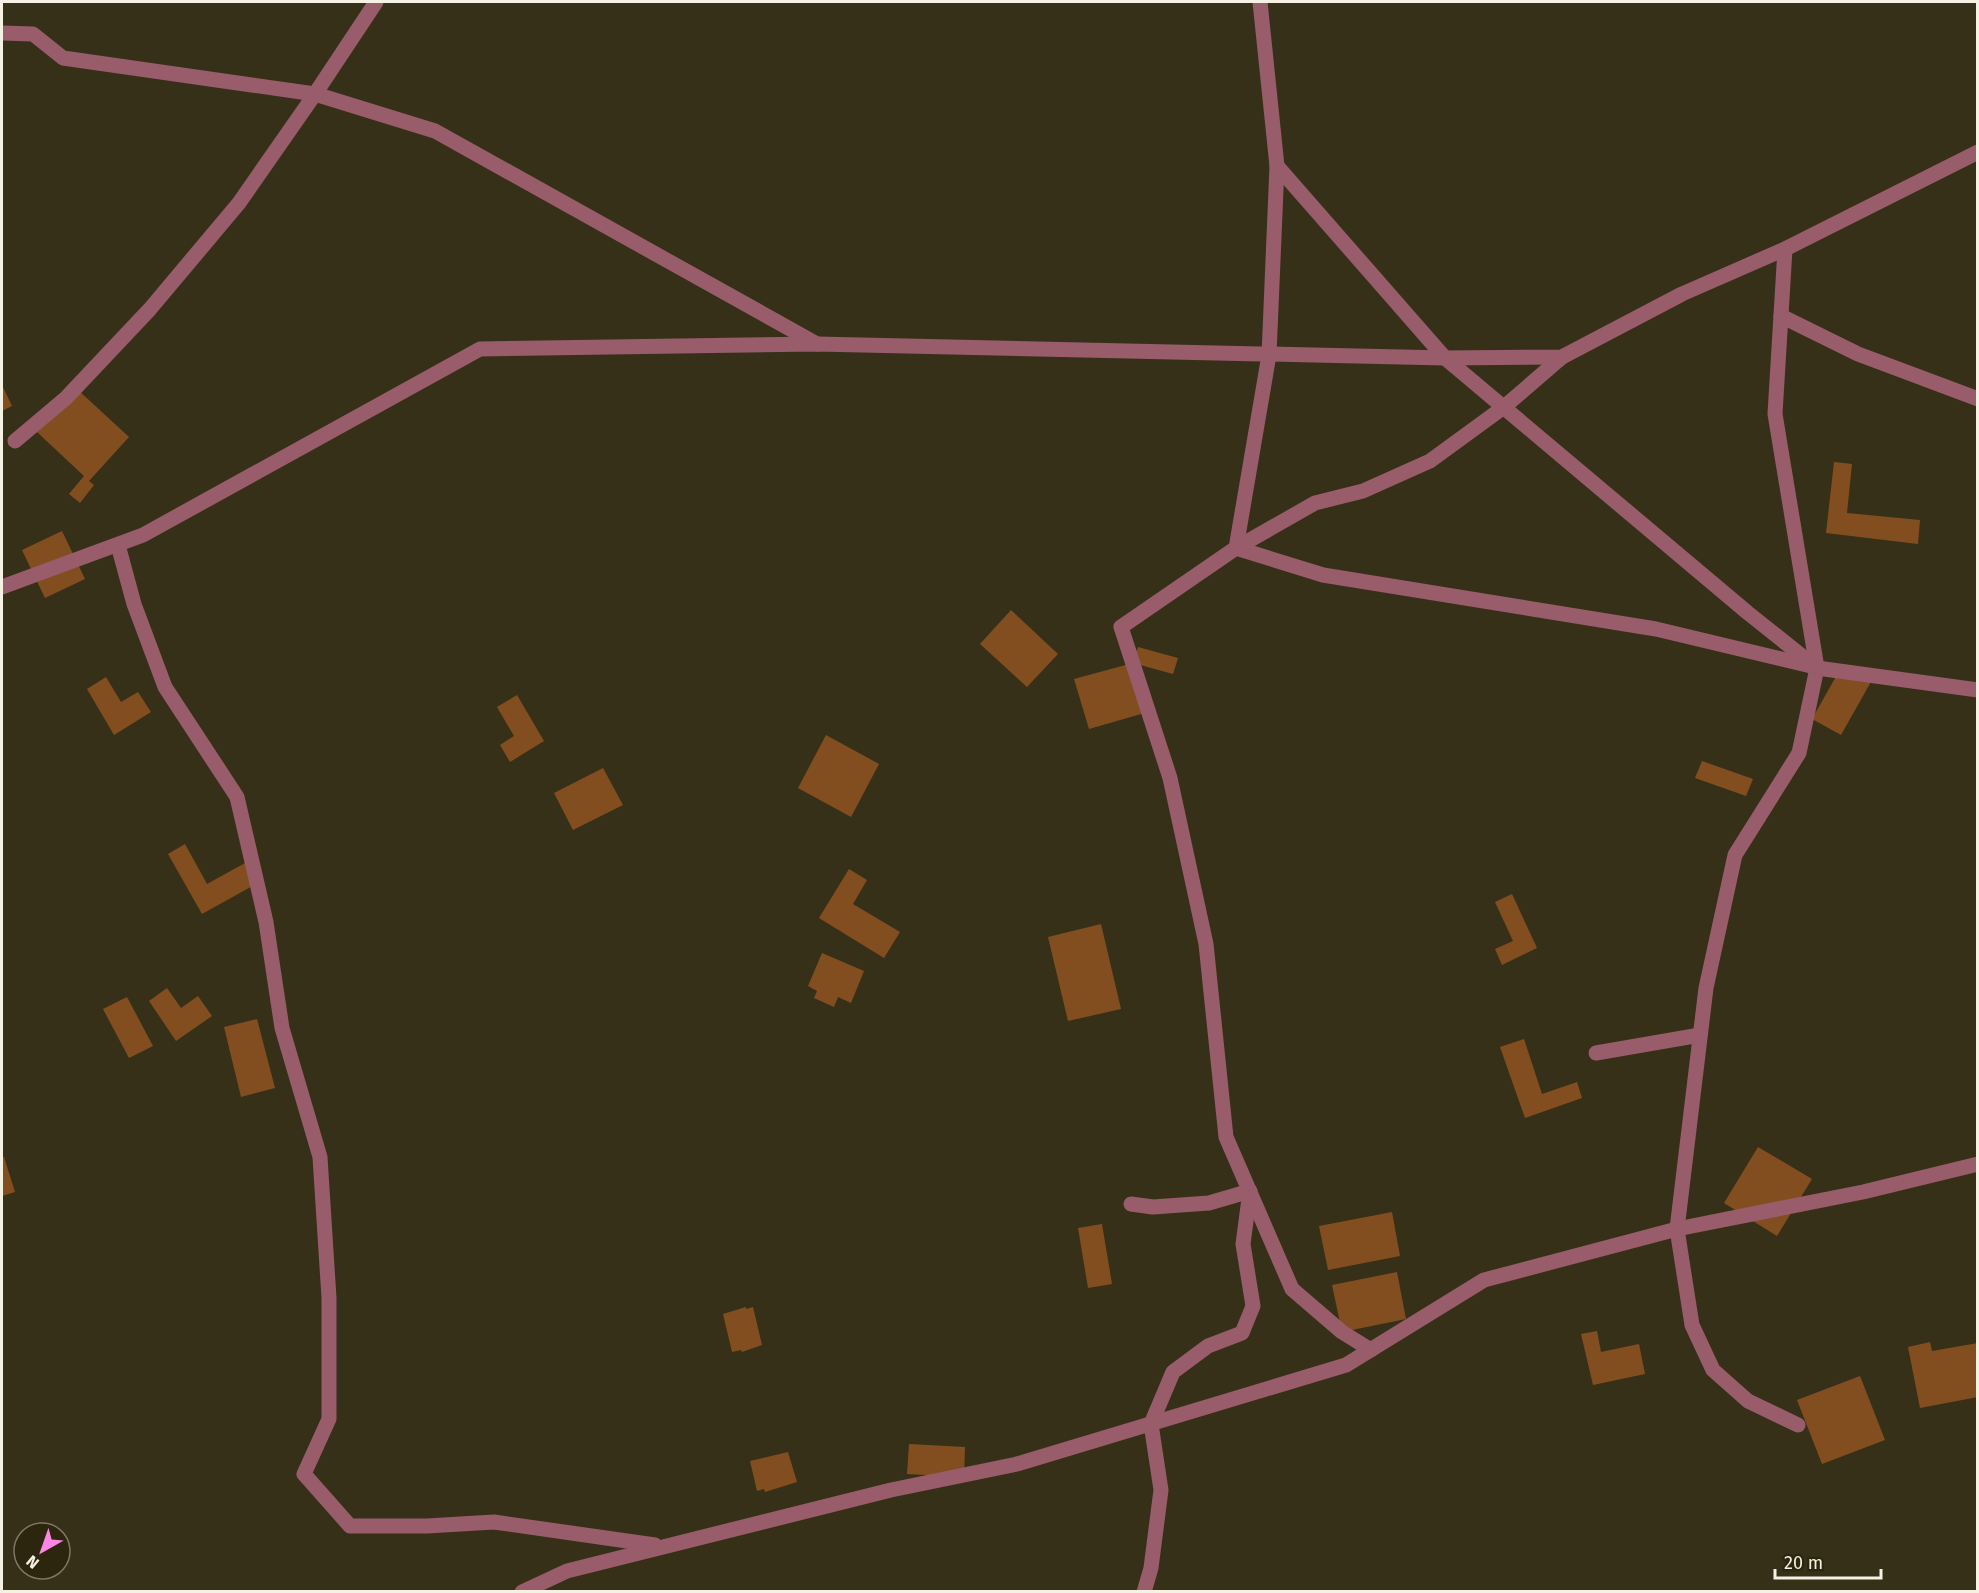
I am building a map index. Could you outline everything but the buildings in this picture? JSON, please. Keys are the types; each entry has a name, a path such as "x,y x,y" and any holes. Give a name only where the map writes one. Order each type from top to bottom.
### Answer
{"street":[{"path":"15,441 66,398 150,309 239,203 376,2"},
{"path":"1236,548 1269,355 1277,166 1260,2"},
{"path":"2,33 33,34 63,58 315,94 435,131 817,344"},
{"path":"1371,1350 1342,1332 1292,1290 1226,1137 1206,944 1170,778 1120,627 1236,548 1316,503 1363,491 1430,461 1504,407 1562,357 1682,294 1785,249 1977,152"},
{"path":"1277,166 1445,358 1748,613 1817,668"},
{"path":"1785,249 1775,414 1817,668 1798,753 1736,855 1706,988 1677,1229 1692,1325 1713,1370 1748,1401 1798,1425"},
{"path":"1781,316 1858,354 1977,399"},
{"path":"2,587 143,535 480,349 817,344 1269,355 1562,357"},
{"path":"118,545 134,604 165,687 237,797 266,922 282,1028 320,1157 329,1299 329,1419 304,1474 350,1526 428,1526 494,1522 664,1546"},
{"path":"1236,548 1323,575 1656,629 1817,668 1977,690"},
{"path":"1596,1053 1700,1035"},
{"path":"522,1592 567,1571 891,1490 1017,1464 1346,1365 1484,1280 1677,1229 1863,1192 1977,1164"},
{"path":"1131,1204 1153,1206 1209,1203 1250,1191"},
{"path":"1144,1592 1151,1568 1161,1490 1151,1424 1173,1372 1208,1346 1242,1333 1253,1306 1243,1244 1250,1191"}]}
